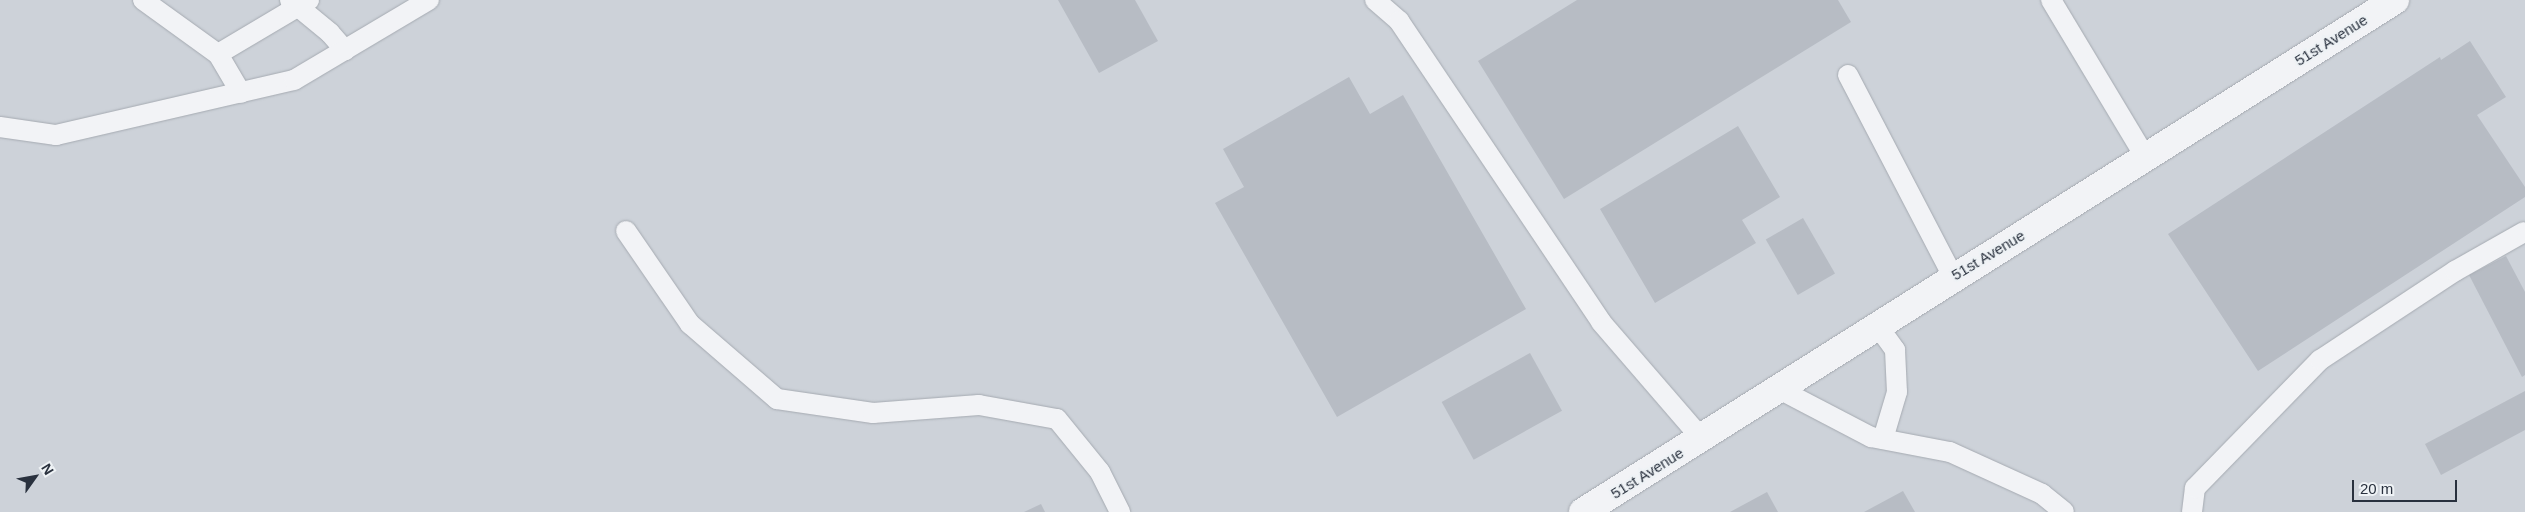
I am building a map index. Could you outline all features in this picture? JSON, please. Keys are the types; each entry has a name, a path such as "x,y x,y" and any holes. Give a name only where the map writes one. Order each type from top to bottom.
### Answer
{"street":[{"name":"51st Avenue","path":"1583,512 1702,439 1953,277 2146,158 2395,0"}],"lane":[{"path":"143,0 218,54 242,92"},
{"path":"0,126 56,135 294,80 428,0"},
{"path":"1375,0 1399,21 1601,322 1702,439"},
{"path":"2051,0 2146,158"},
{"path":"218,54 299,2 345,50"},
{"path":"1848,75 1953,277"},
{"path":"626,232 690,324 777,399 873,413 979,405 1056,419 1100,472 1120,512"},
{"path":"2192,512 2195,488 2320,360 2455,271 2524,232"},
{"path":"1877,326 1895,350 1897,392 1883,439"},
{"path":"1779,389 1871,437 1950,452 2042,494 2064,512"}],"shaded area":[{"path":"0,0 2525,0 2525,512 0,512"}],"building":[{"path":"1058,0 1135,0 1158,41 1099,73"},
{"path":"1577,0 1838,0 1851,22 1564,199 1478,61"},
{"path":"2470,41 2506,97 2477,115 2525,187 2525,197 2258,371 2168,234 2440,57 2441,60"},
{"path":"1349,77 1370,114 1403,95 1526,309 1337,417 1215,203 1244,187 1223,149"},
{"path":"1738,126 1780,197 1742,220 1756,243 1655,303 1600,209"},
{"path":"1803,218 1835,273 1798,295 1766,240"},
{"path":"2506,256 2525,292 2525,375 2522,377 2469,275"},
{"path":"1530,353 1562,411 1474,460 1442,402"},
{"path":"2525,391 2525,430 2441,475 2425,444"},
{"path":"1903,491 1915,512 1864,512"},
{"path":"1767,492 1778,512 1730,512"},
{"path":"1041,504 1045,512 1024,512"}]}
